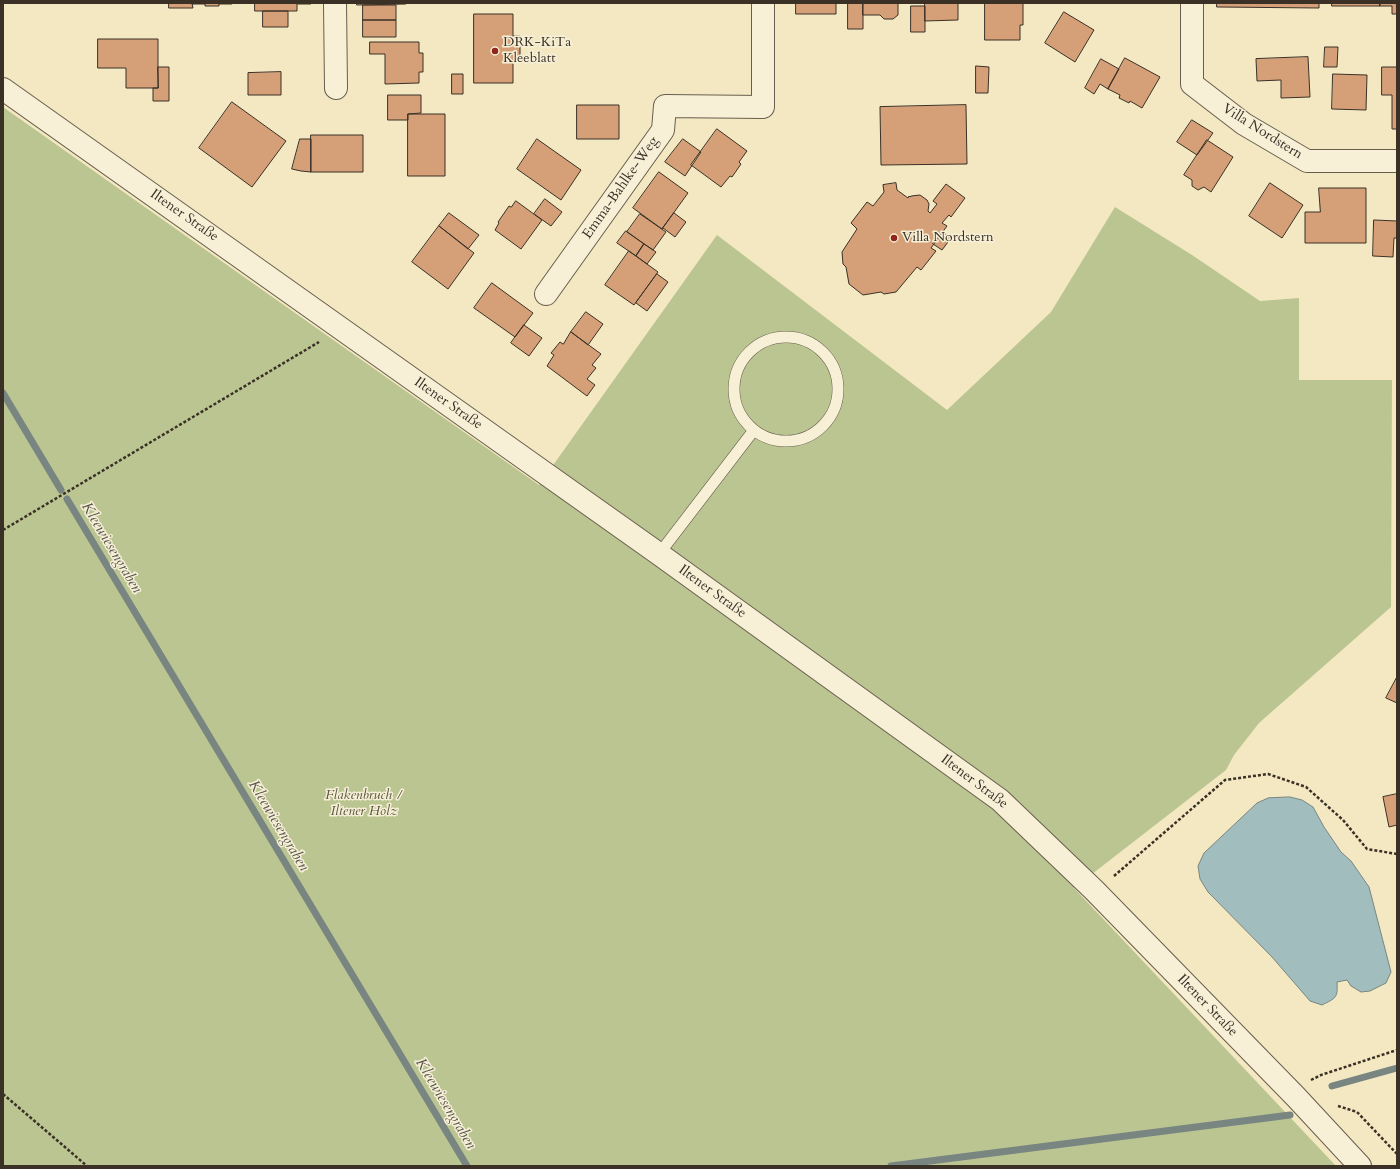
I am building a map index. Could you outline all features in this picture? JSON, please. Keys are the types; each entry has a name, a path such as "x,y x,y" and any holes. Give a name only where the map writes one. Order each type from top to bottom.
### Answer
{"street":[{"path":"335,3 336,88"},
{"name":"Emma-Bahlke-Weg","path":"546,294 662,130 665,106 763,107 763,3"},
{"name":"Villa Nordstern","path":"1192,3 1192,84 1244,124 1308,161 1397,161"},
{"name":"Iltener Straße","path":"3,89 659,554 1000,800 1094,890 1290,1091 1360,1166"}],"lane":[{"path":"781,338 795,338 808,342 819,349 832,364 838,384 836,404 827,422 811,435 792,441 772,439 759,434 754,430 741,414 735,395 736,375 746,356 762,344 781,338"},
{"path":"659,554 754,430"}],"path":[{"path":"3,530 342,328"},
{"path":"1112,877 1225,780 1268,774 1306,787 1343,820 1367,848 1397,854"},
{"path":"1307,1082 1321,1075 1397,1050"},
{"path":"3,1094 87,1166"}],"green space":[{"name":"Flakenbruch / Iltener Holz","path":"3,107 539,485 717,235 947,410 1051,312 1115,207 1192,255 1260,301 1299,298 1299,380 1392,380 1391,607 1259,723 1234,755 1226,770 1074,888 1336,1166 3,1166"}],"water":[{"path":"1290,797 1302,800 1313,807 1324,827 1341,852 1351,861 1369,887 1391,972 1386,983 1370,991 1361,992 1351,986 1347,980 1337,982 1335,997 1322,1005 1310,1001 1272,957 1208,892 1200,879 1198,866 1204,853 1257,803 1268,798"}],"building":[{"path":"169,3 192,3 193,8 169,8"},
{"path":"192,3 232,4 205,6 205,4"},
{"path":"255,3 311,4 297,4 297,11 255,11"},
{"path":"357,3 406,3 406,4 357,5"},
{"path":"796,3 836,3 836,14 796,14"},
{"path":"848,3 863,3 863,29 848,29"},
{"path":"863,3 898,3 898,15 893,19 884,19 880,15 863,15"},
{"path":"925,3 958,3 958,20 925,21"},
{"path":"985,3 1023,3 1023,25 1020,25 1020,40 985,40"},
{"path":"1217,3 1319,3 1319,8 1217,7"},
{"path":"1332,3 1380,3 1380,6 1332,6"},
{"path":"1380,3 1397,3 1397,14 1392,14 1392,6 1380,6"},
{"path":"363,5 396,5 396,20 363,20"},
{"path":"911,6 925,6 925,32 911,32"},
{"path":"263,11 288,11 288,27 263,27"},
{"path":"1064,12 1094,30 1075,62 1045,43"},
{"path":"474,14 513,14 513,36 520,36 520,61 513,61 513,83 474,83"},
{"path":"363,20 396,20 396,37 363,37"},
{"path":"98,39 158,39 158,88 126,88 126,68 98,68"},
{"path":"370,42 419,42 419,53 423,53 423,72 419,72 419,83 385,84 385,54 370,54"},
{"path":"1325,47 1338,47 1337,67 1324,67"},
{"path":"1308,57 1310,97 1281,98 1281,80 1257,81 1256,59"},
{"path":"1125,58 1160,77 1142,108 1130,101 1129,103 1119,98 1120,95 1108,89"},
{"path":"1101,59 1119,69 1108,89 1100,84 1094,94 1085,88"},
{"path":"976,66 989,67 988,93 976,93"},
{"path":"158,67 169,67 169,101 153,101 153,88 158,88"},
{"path":"1382,67 1397,67 1397,129 1392,129 1392,95 1382,95"},
{"path":"281,72 281,95 248,95 248,73"},
{"path":"452,74 463,74 463,94 452,94"},
{"path":"1333,74 1367,75 1366,110 1332,109"},
{"path":"388,95 421,95 421,113 408,114 408,120 388,120"},
{"path":"232,102 286,141 252,187 199,148"},
{"path":"577,105 619,105 619,139 577,139"},
{"path":"966,105 967,164 881,165 880,107"},
{"path":"408,114 445,114 445,176 408,176"},
{"path":"1192,120 1213,133 1197,155 1177,142"},
{"path":"717,129 747,151 739,162 741,164 732,177 730,176 721,187 691,165"},
{"path":"311,135 363,135 363,172 311,172"},
{"path":"300,139 311,139 311,172 292,169"},
{"path":"537,139 581,170 561,200 517,169"},
{"path":"683,139 701,152 685,176 665,162"},
{"path":"1207,140 1233,157 1211,192 1204,187 1198,190 1192,186 1192,180 1184,175"},
{"path":"659,172 688,193 662,229 633,208"},
{"name":"Villa Nordstern","path":"896,183 897,190 908,198 909,196 920,195 927,200 929,204 928,211 930,213 937,204 933,201 946,184 965,198 951,217 949,215 942,223 947,226 931,248 936,251 921,270 917,267 896,292 884,294 881,292 863,295 849,284 846,267 843,264 842,252 857,229 851,223 867,202 873,206 884,192 883,185"},
{"path":"1270,183 1303,205 1282,238 1249,216"},
{"path":"1319,188 1366,188 1366,243 1305,243 1305,212 1320,212"},
{"path":"545,199 562,212 551,226 534,214"},
{"path":"516,201 542,220 521,249 495,230 499,223 498,222 509,206 511,207"},
{"path":"449,213 479,235 468,249 439,226"},
{"path":"674,213 686,222 675,237 663,228"},
{"path":"640,214 666,232 653,250 627,232"},
{"path":"1374,220 1397,221 1397,238 1394,238 1393,257 1373,256"},
{"path":"439,226 474,253 448,289 412,262"},
{"path":"626,231 644,244 636,256 617,243"},
{"path":"943,232 951,238 942,250 933,244"},
{"path":"644,244 656,252 647,264 636,256"},
{"path":"629,251 658,272 634,305 605,285"},
{"path":"657,274 668,282 647,311 636,303"},
{"path":"492,283 533,313 515,337 474,308"},
{"path":"586,312 603,324 588,345 571,332"},
{"path":"524,325 542,338 529,356 511,343"},
{"path":"571,332 601,354 592,365 596,368 587,379 595,385 587,396 547,366 554,355 551,353 560,342 563,344"},
{"path":"1397,677 1397,703 1386,698"},
{"path":"1397,794 1397,825 1389,827 1383,797"}],"waterway":[{"name":"Kleewiesengraben","path":"3,393 61,490"},
{"name":"Kleewiesengraben","path":"67,499 467,1166"},
{"path":"1332,1086 1397,1068"},
{"path":"891,1166 1290,1115"}],"place":[{"name":"DRK-KiTa Kleeblatt","path":"495,51"},
{"name":"Villa Nordstern","path":"894,238"}]}
